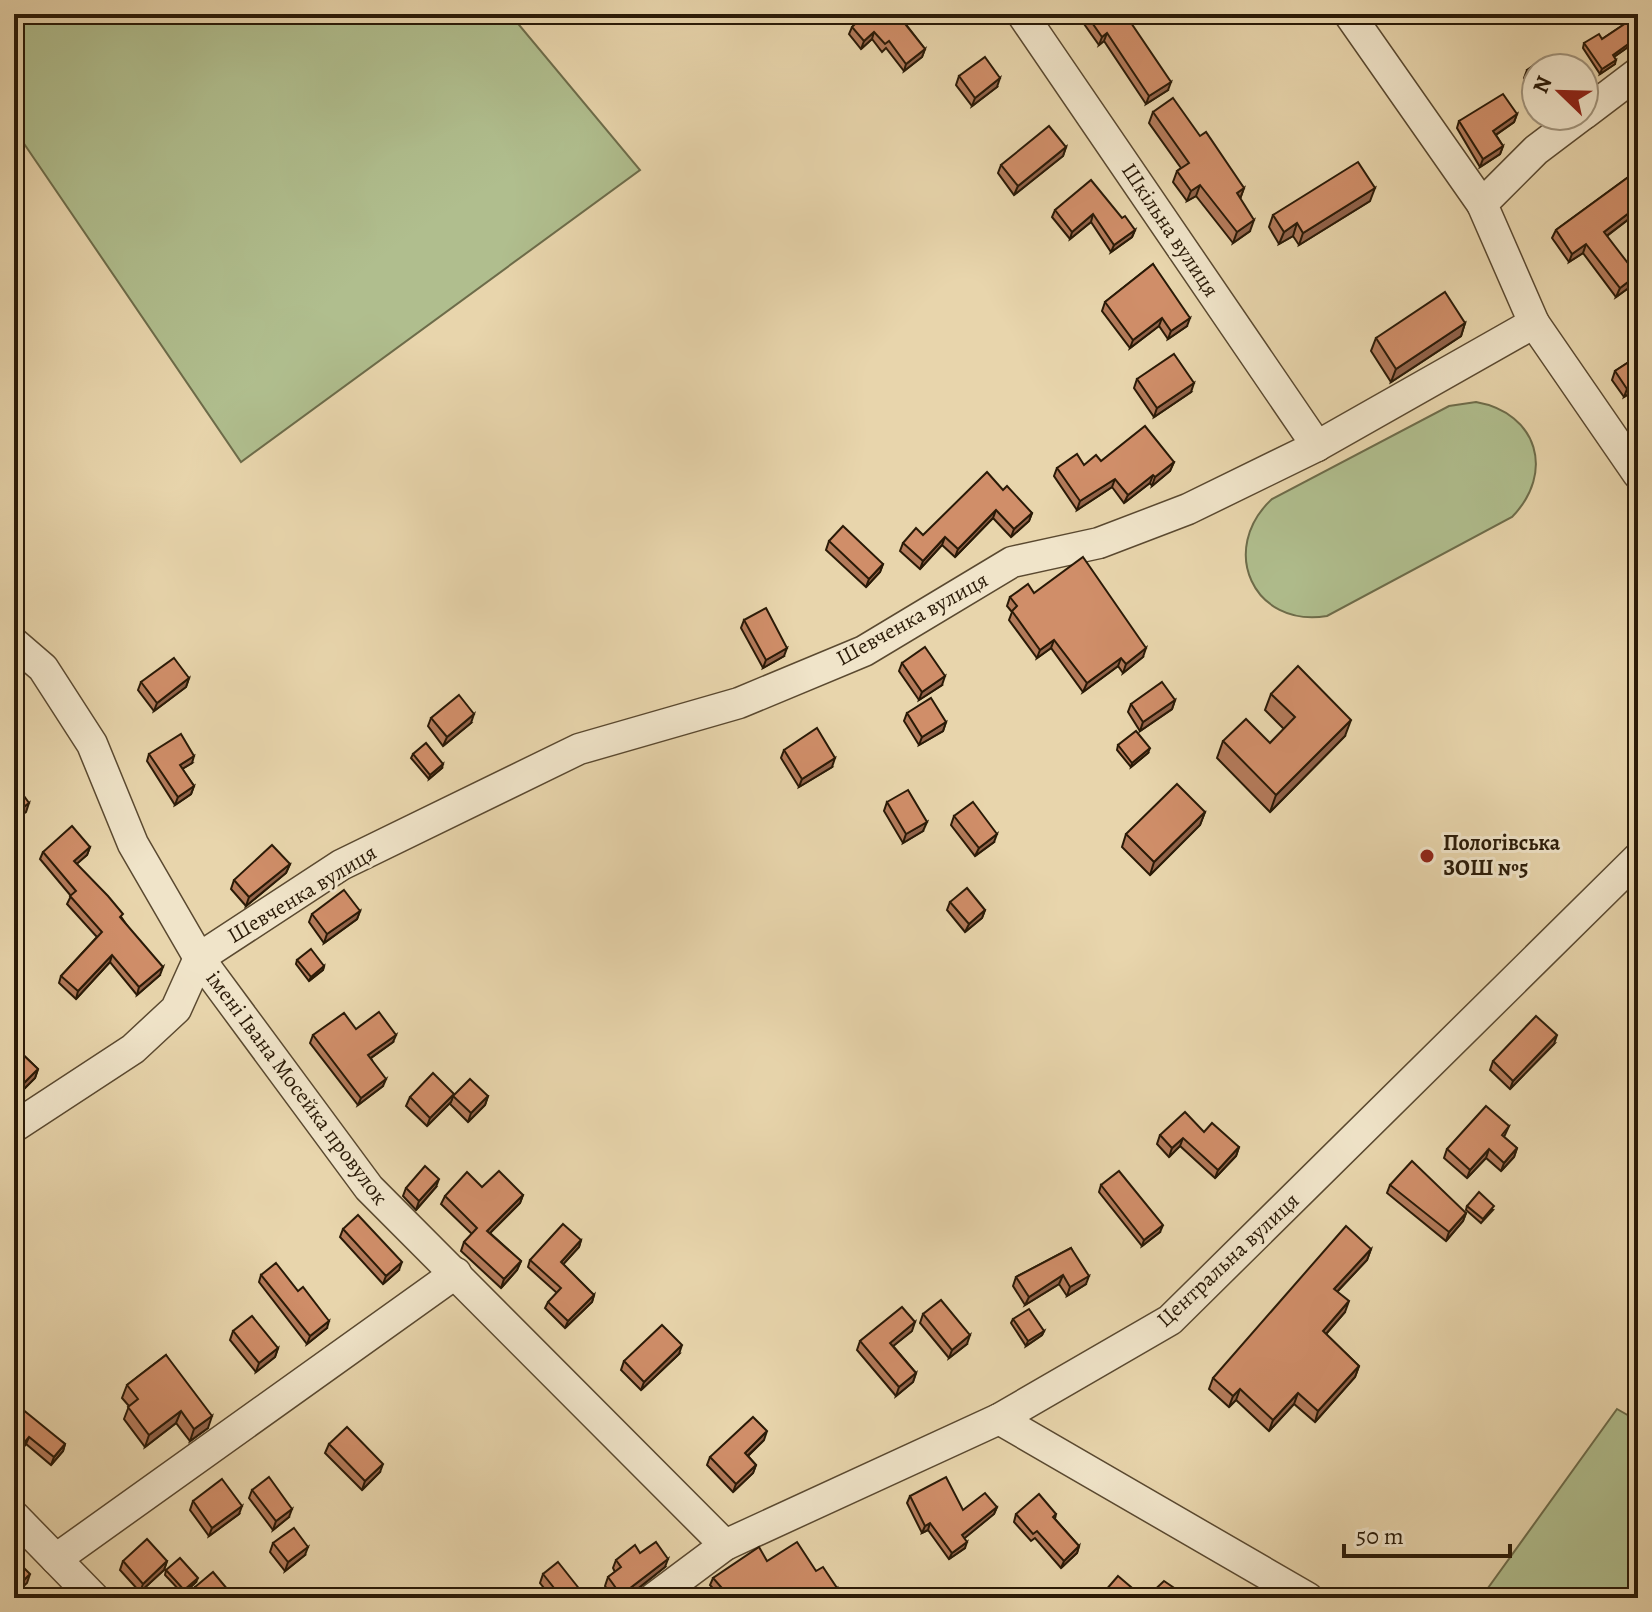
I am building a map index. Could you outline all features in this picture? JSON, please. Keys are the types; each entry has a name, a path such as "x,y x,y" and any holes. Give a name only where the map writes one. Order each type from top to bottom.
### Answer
{"street":[{"name":"Шкільна вулиця","path":"1022,14 1317,446"},
{"path":"1349,14 1482,204 1534,323 1638,474"},
{"path":"1600,102 1638,73"},
{"path":"1482,204 1536,150 1560,132"},
{"name":"Шевченка вулиця","path":"199,958 341,865 579,749 739,703 864,651 1012,562 1099,543 1188,509 1317,446 1534,323"},
{"name":"імені Івана Мосейка провулок","path":"14,643 43,668 92,744 133,844 199,958 369,1188 725,1545"},
{"name":"Центральна вулиця","path":"654,1598 725,1545 999,1419 1170,1320 1638,858"},
{"path":"14,1127 133,1049 176,1009 199,958"},
{"path":"56,1559 456,1273"},
{"path":"999,1419 1308,1598"},
{"path":"14,1516 94,1598"}],"green space":[{"path":"14,14 510,14 640,170 241,462 14,129"},
{"path":"1476,402 1497,408 1514,418 1533,447 1536,464 1533,482 1525,500 1512,517 1327,616 1301,616 1280,610 1263,597 1252,581 1246,561 1247,540 1256,519 1272,499 1449,406"},
{"path":"1617,1409 1638,1421 1638,1598 1489,1598 1488,1588"}],"building":[{"path":"865,14 899,14 925,49 906,64 889,41 885,44 874,32 864,41 852,27"},
{"path":"1086,14 1125,14 1171,82 1149,96 1107,33 1102,37"},
{"path":"1638,15 1638,37 1613,55 1616,60 1602,69 1600,52 1590,52 1584,43 1599,34 1602,39"},
{"path":"985,57 1000,78 975,98 959,76"},
{"path":"1503,94 1517,114 1493,131 1503,146 1483,159 1459,121"},
{"path":"1173,98 1200,136 1206,132 1244,188 1237,193 1254,220 1237,232 1200,185 1191,191 1177,171 1189,163 1153,112"},
{"path":"1049,126 1066,147 1018,186 1001,165"},
{"path":"1358,162 1375,188 1303,233 1297,223 1284,232 1273,215"},
{"path":"1638,170 1638,206 1604,232 1637,275 1620,288 1586,244 1572,254 1556,230"},
{"path":"1091,180 1135,230 1114,245 1093,214 1072,232 1055,210"},
{"path":"1153,264 1190,318 1171,331 1162,318 1133,340 1105,302"},
{"path":"1445,292 1465,323 1396,369 1376,338"},
{"path":"1174,354 1194,383 1157,408 1137,379"},
{"path":"1638,356 1638,382 1627,389 1615,371"},
{"path":"1145,426 1174,462 1128,495 1115,479 1080,501 1057,468 1077,454 1084,465 1096,455 1101,461"},
{"path":"987,472 1003,490 1007,486 1032,513 1014,529 996,510 958,549 945,537 923,561 903,543 916,528 923,535"},
{"path":"843,526 883,564 869,579 829,541"},
{"path":"1083,557 1146,648 1126,664 1121,658 1087,683 1054,640 1040,650 1012,611 1017,606 1010,597 1028,584 1034,593"},
{"path":"766,608 787,648 766,660 744,620"},
{"path":"925,647 945,676 922,692 902,663"},
{"path":"174,658 189,678 157,703 141,682"},
{"path":"1298,666 1351,720 1276,795 1223,741 1246,719 1270,743 1295,717 1271,694"},
{"path":"1162,682 1175,700 1143,722 1131,704"},
{"path":"459,695 474,714 447,737 431,718"},
{"path":"931,698 946,722 922,737 907,713"},
{"path":"817,728 835,758 802,779 784,750"},
{"path":"1136,731 1150,748 1132,763 1118,745"},
{"path":"181,734 194,756 180,765 194,786 178,797 149,754"},
{"path":"426,743 443,764 430,775 413,754"},
{"path":"14,782 29,803 14,814"},
{"path":"1177,784 1205,812 1154,862 1126,834"},
{"path":"908,790 927,822 906,834 887,802"},
{"path":"973,802 997,834 979,848 954,816"},
{"path":"72,826 90,847 74,861 108,896 123,914 120,917 163,967 139,987 112,955 78,991 61,976 102,932 70,896 76,891 43,852"},
{"path":"272,845 290,864 249,897 234,880"},
{"path":"967,888 985,910 969,924 950,902"},
{"path":"344,890 360,911 327,934 312,914"},
{"path":"311,949 324,966 311,977 297,960"},
{"path":"379,1012 396,1035 368,1055 386,1079 361,1098 313,1035 344,1013 356,1029"},
{"path":"1536,1016 1557,1035 1513,1081 1493,1061"},
{"path":"14,1046 38,1069 22,1085 14,1077"},
{"path":"433,1073 454,1094 430,1118 410,1097"},
{"path":"470,1079 488,1096 471,1113 453,1096"},
{"path":"1486,1106 1509,1126 1502,1135 1517,1148 1504,1163 1489,1149 1470,1170 1447,1149"},
{"path":"1185,1112 1204,1132 1212,1123 1239,1147 1218,1170 1183,1138 1172,1148 1160,1135"},
{"path":"1412,1161 1466,1213 1449,1232 1390,1185"},
{"path":"425,1166 439,1179 419,1201 406,1188"},
{"path":"499,1171 523,1195 487,1231 521,1261 504,1279 464,1242 477,1228 445,1196 467,1172 482,1187"},
{"path":"1119,1171 1163,1225 1144,1240 1101,1185"},
{"path":"1479,1192 1494,1206 1483,1219 1467,1206"},
{"path":"358,1215 402,1262 386,1276 343,1229"},
{"path":"563,1224 581,1240 561,1262 594,1295 568,1321 548,1302 561,1288 530,1260"},
{"path":"1346,1226 1371,1249 1334,1289 1349,1301 1323,1331 1359,1366 1318,1411 1298,1393 1273,1420 1240,1389 1233,1396 1213,1378"},
{"path":"1071,1248 1089,1276 1070,1287 1063,1275 1029,1297 1016,1277"},
{"path":"276,1263 298,1291 303,1287 329,1321 310,1336 261,1275"},
{"path":"941,1300 970,1335 952,1350 923,1314"},
{"path":"902,1307 915,1322 890,1343 916,1373 899,1387 860,1341"},
{"path":"1029,1309 1044,1331 1028,1341 1013,1319"},
{"path":"252,1316 278,1348 259,1363 233,1331"},
{"path":"662,1325 682,1345 644,1382 624,1361"},
{"path":"166,1355 212,1416 194,1429 181,1411 149,1435 128,1407 138,1399 127,1385"},
{"path":"16,1404 65,1444 54,1457 29,1437 19,1449 14,1445"},
{"path":"753,1417 767,1431 745,1453 756,1465 736,1484 710,1457"},
{"path":"347,1427 383,1464 365,1481 329,1444"},
{"path":"269,1477 292,1509 276,1521 252,1490"},
{"path":"946,1477 963,1510 985,1493 997,1507 962,1535 967,1542 952,1553 930,1523 925,1526 910,1496"},
{"path":"222,1479 242,1506 212,1528 193,1501"},
{"path":"1039,1494 1056,1514 1053,1517 1079,1546 1064,1561 1037,1531 1033,1534 1016,1514"},
{"path":"294,1528 308,1547 288,1562 273,1543"},
{"path":"147,1539 167,1561 143,1584 123,1561"},
{"path":"656,1542 668,1559 621,1595 608,1577 621,1567 616,1560 635,1545 640,1553"},
{"path":"797,1542 816,1571 823,1567 837,1588 821,1598 709,1598 721,1587 713,1578 759,1547 767,1561"},
{"path":"180,1558 198,1578 184,1590 166,1570"},
{"path":"14,1561 30,1574 14,1590"},
{"path":"558,1562 581,1591 573,1598 562,1598 543,1574"},
{"path":"213,1572 228,1590 219,1598 205,1598 195,1587"},
{"path":"1118,1576 1144,1598 1099,1598"},
{"path":"1164,1581 1189,1598 1146,1598"}],"place":[{"name":"Пологівська ЗОШ №5","path":"1427,856"}]}
